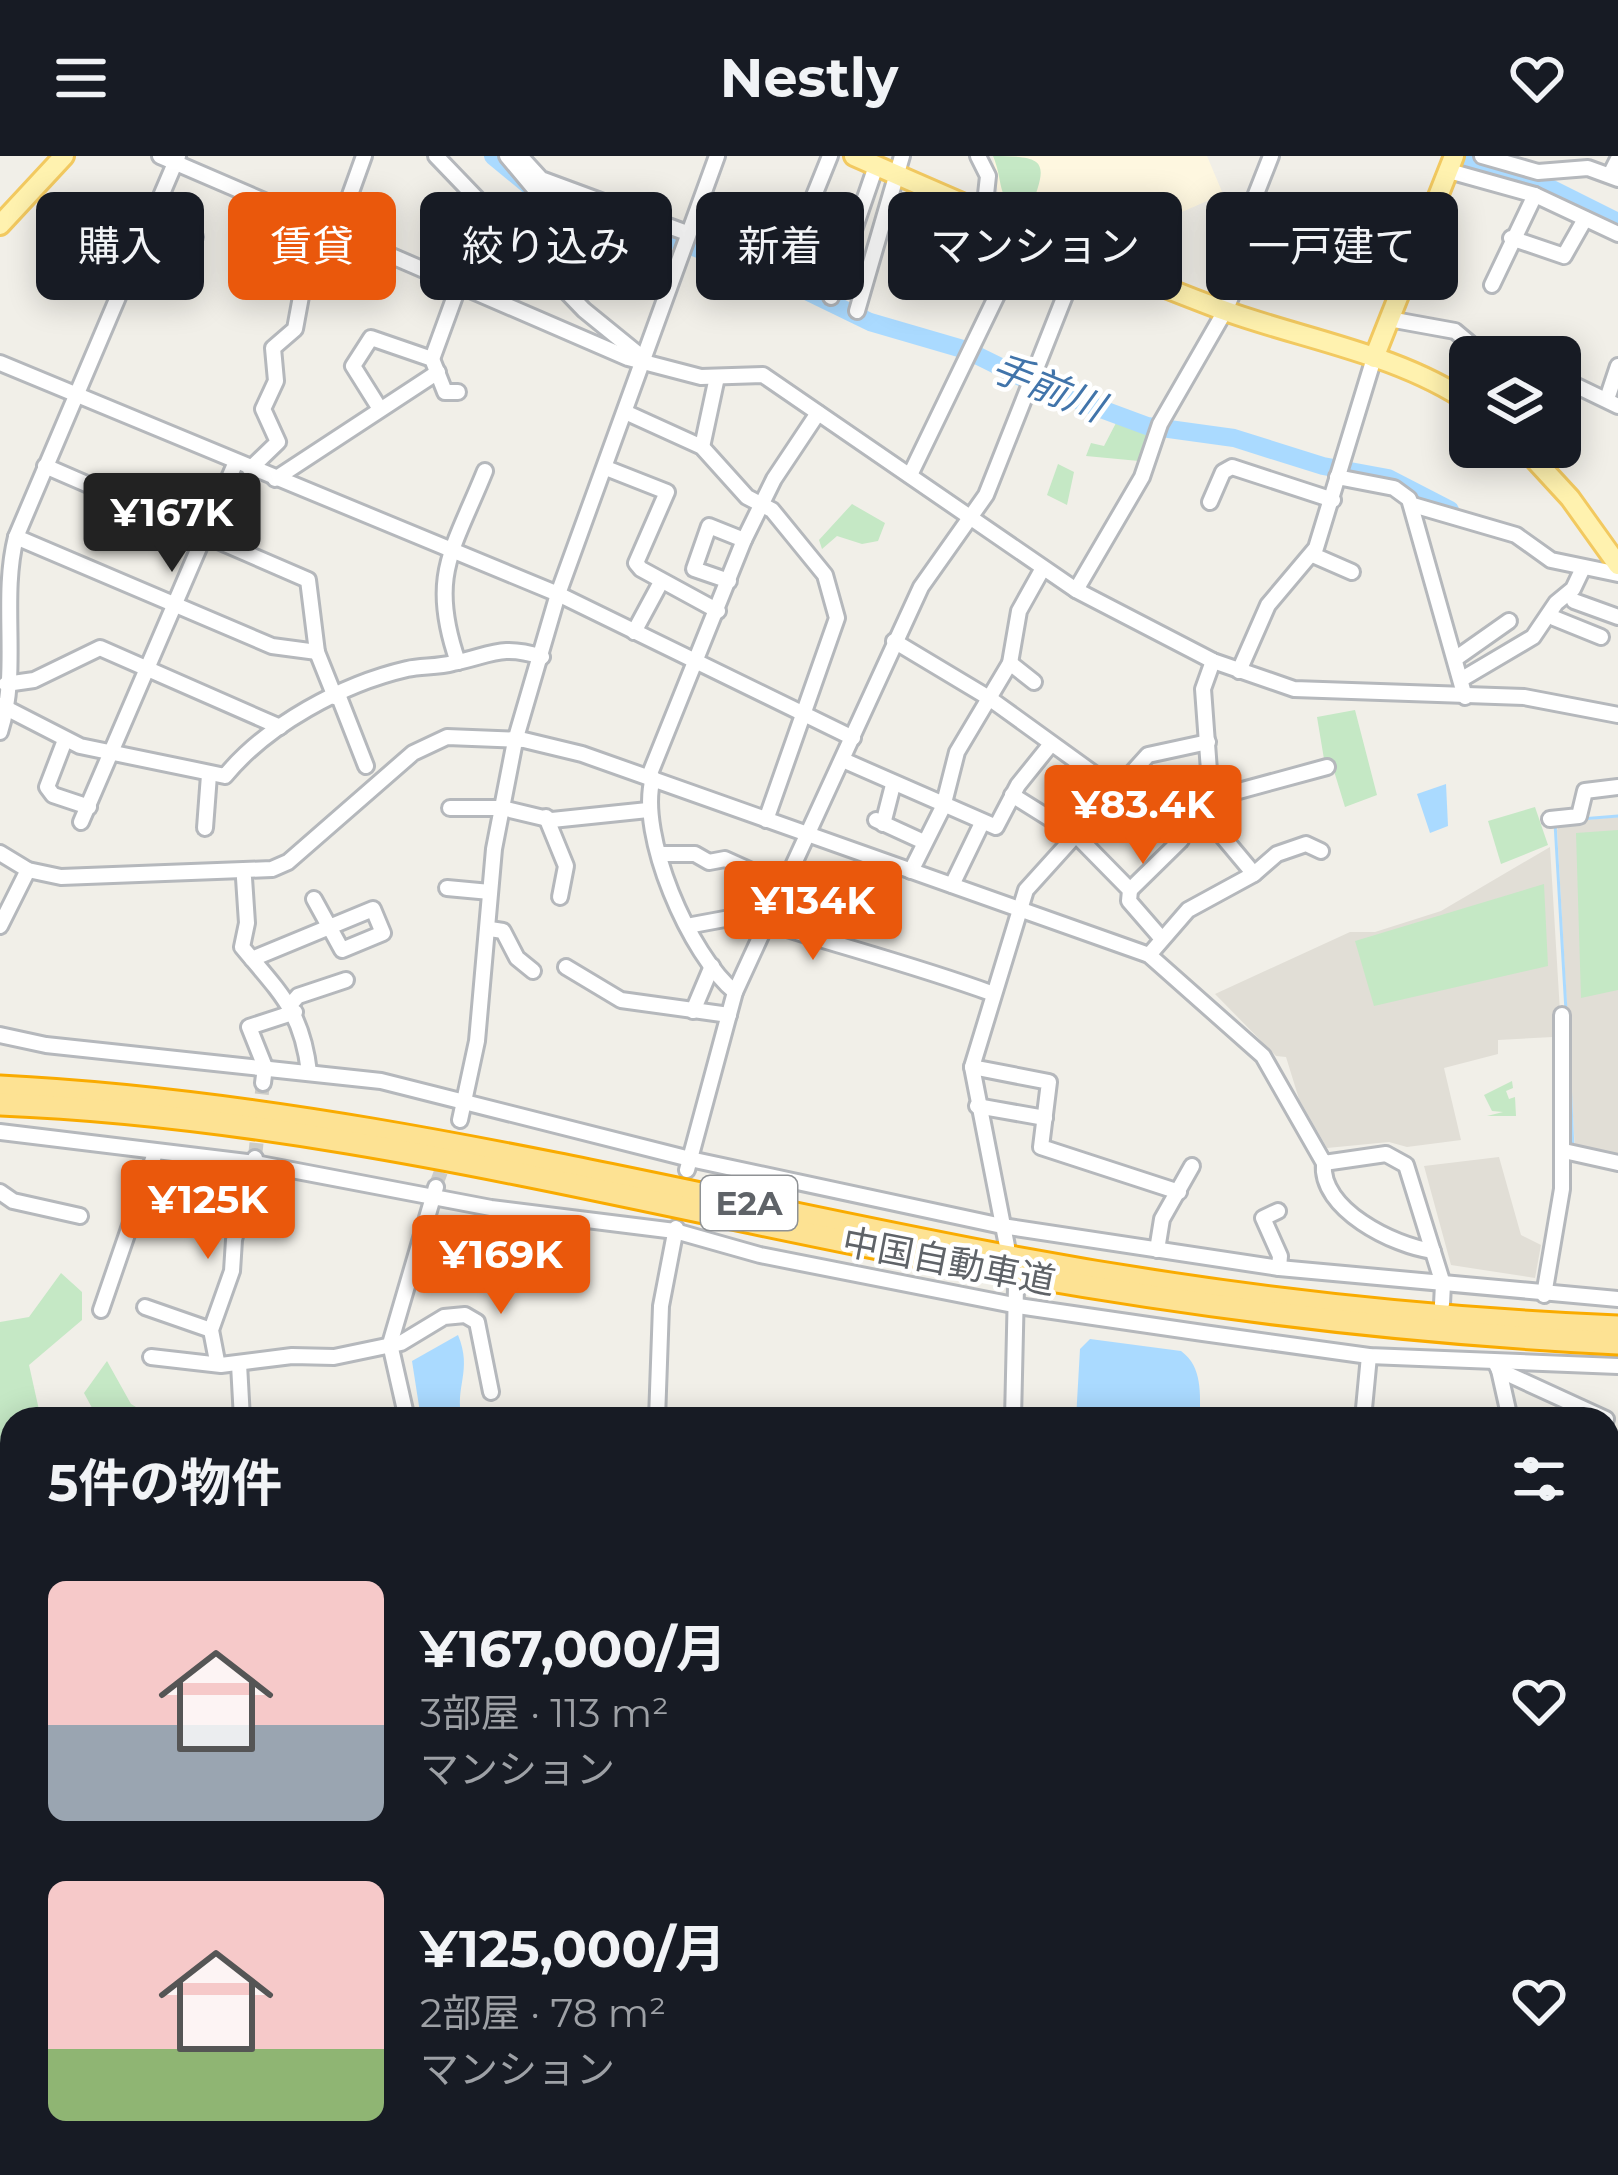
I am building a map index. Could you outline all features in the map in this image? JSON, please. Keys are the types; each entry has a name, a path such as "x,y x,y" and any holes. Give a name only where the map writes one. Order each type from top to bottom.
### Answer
{"highway":[{"name":"中国自動車道","path":"0,1088 164,1098 316,1117 474,1144 994,1254 1497,1328"},
{"name":"中国自動車道","path":"0,1104 271,1126 470,1161 1038,1279 1329,1322 1607,1334"}],"main road":[{"path":"0,226 64,156"},
{"path":"854,156 876,166 900,165 947,192"},
{"path":"1374,358 1451,164"},
{"path":"1182,294 1374,358 1449,393"},
{"path":"1542,468 1618,565"}],"street":[{"path":"160,156 250,192"},
{"path":"351,192 364,156"},
{"path":"436,156 470,192"},
{"path":"507,156 542,192"},
{"path":"520,156 541,179 687,233"},
{"path":"460,1120 467,1102 490,929 490,892 515,741 558,594 716,156"},
{"path":"815,192 830,156"},
{"path":"978,156 988,176 986,192"},
{"path":"1076,590 1142,477 1159,428 1225,310 1247,260 1245,222 1271,156"},
{"path":"1482,156 1538,172 1588,168 1614,177 1618,159"},
{"path":"165,192 177,159"},
{"path":"1451,164 1535,195 1618,234"},
{"path":"857,311 900,165"},
{"path":"864,201 876,166"},
{"path":"1492,285 1535,195"},
{"path":"1511,238 1564,256 1586,219"},
{"path":"0,732 6,684 6,568 45,466 119,300"},
{"path":"81,822 206,534 243,467 278,442 263,409 276,381 272,348 290,338 300,300"},
{"path":"275,479 435,366 455,300"},
{"path":"493,300 628,358 644,358 700,377 763,375 1076,590 1239,671 1314,692 1524,697 1618,715"},
{"path":"574,300 644,358"},
{"path":"911,473 994,300"},
{"path":"689,1164 735,992 921,587 986,495 1063,300"},
{"path":"578,337 584,310"},
{"path":"1389,320 1460,336"},
{"path":"380,409 353,367 366,340 435,366 445,392 458,392"},
{"path":"1239,671 1268,605 1313,555 1374,358"},
{"path":"0,363 558,594 853,738"},
{"path":"1581,388 1612,402 1618,366"},
{"path":"702,447 716,376"},
{"path":"625,412 702,447 818,561 837,618 766,820"},
{"path":"735,992 687,926 648,810 651,777 744,540 818,413"},
{"path":"45,466 308,580 317,652 365,766"},
{"path":"1210,502 1223,472 1232,466 1333,500"},
{"path":"606,468 668,492 636,563 661,582 718,610"},
{"path":"458,662 445,622 441,584 485,471"},
{"path":"1339,471 1394,488 1413,505 1516,536 1540,554 1618,574"},
{"path":"1413,505 1465,697"},
{"path":"729,581 694,568 709,526 744,540"},
{"path":"16,537 272,646 317,652"},
{"path":"1313,555 1352,572"},
{"path":"911,871 943,806 957,752 1010,663 1019,611 1043,568"},
{"path":"1462,680 1533,638 1556,603 1573,589 1583,568"},
{"path":"634,632 661,582"},
{"path":"1554,618 1599,642 1616,617 1574,601"},
{"path":"1455,659 1509,621"},
{"path":"894,641 989,698 1115,789"},
{"path":"3,706 65,740 225,776 248,748 280,727 402,670 458,662 508,647 542,657"},
{"path":"6,684 34,680 100,648 280,727"},
{"path":"1213,661 1203,689 1213,825 1254,874"},
{"path":"1010,663 1034,682"},
{"path":"0,853 28,870 61,878 272,869 428,745 464,736 515,741 651,777 1149,955 1251,1043 1274,1072 1324,1163 1324,1184 1341,1204 1414,1249 1433,1251"},
{"path":"65,740 47,788 52,795 89,807"},
{"path":"1007,1246 973,1067 1026,890 1148,755 1208,742"},
{"path":"843,760 995,827 1012,795 1051,744"},
{"path":"1213,798 1327,767"},
{"path":"205,828 208,775"},
{"path":"893,785 880,822 923,842"},
{"path":"1550,819 1580,816 1585,791 1618,787"},
{"path":"1012,795 1076,836 1130,890"},
{"path":"450,808 502,808 546,817 616,817 648,810"},
{"path":"546,817 566,866 560,897"},
{"path":"952,885 982,823"},
{"path":"1162,939 1129,901 1130,890 1181,840"},
{"path":"1149,955 1188,910 1254,874 1277,854 1306,844 1322,851"},
{"path":"661,854 695,854 709,862 724,859 771,880"},
{"path":"0,926 28,870"},
{"path":"244,878 247,922 242,947 293,1008 309,1072"},
{"path":"447,888 490,892"},
{"path":"252,959 331,926 314,899"},
{"path":"687,926 730,918 850,950 876,952 992,992"},
{"path":"490,929 503,931 517,958 533,970"},
{"path":"693,1011 712,966"},
{"path":"566,967 621,1000 729,1015"},
{"path":"264,1075 249,1027 293,1008 298,996 346,980"},
{"path":"1544,1295 1564,1151 1562,1016"},
{"path":"0,1035 46,1046 264,1075 309,1072 381,1081 689,1164 1002,1226 1279,1268 1618,1299"},
{"path":"973,1067 1049,1082 1041,1147 1179,1192"},
{"path":"977,1106 1045,1118"},
{"path":"0,1132 155,1153 255,1160 369,1187 435,1190 491,1208 676,1228 760,1255 1018,1306 1370,1356 1439,1352 1497,1366 1582,1407"},
{"path":"1564,1151 1618,1163"},
{"path":"101,1310 155,1153"},
{"path":"1324,1163 1396,1156 1413,1176 1443,1284 1442,1304"},
{"path":"217,1361 211,1330 232,1271 234,1240 255,1160"},
{"path":"1157,1250 1162,1219 1192,1166"},
{"path":"404,1407 390,1344 435,1190"},
{"path":"0,1192 13,1201 80,1216"},
{"path":"1278,1211 1263,1218 1280,1256 1279,1268"},
{"path":"658,1407 662,1306 676,1228"},
{"path":"1014,1407 1016,1287"},
{"path":"145,1307 211,1330"},
{"path":"152,1357 239,1364 292,1356 334,1357 390,1344 444,1316 465,1315 477,1322 491,1392"},
{"path":"1364,1407 1370,1356"},
{"path":"239,1364 241,1407"},
{"path":"1497,1366 1618,1366"},
{"path":"1497,1366 1507,1407"}],"shaded area":[{"path":"993,156 1207,156 1222,192 1206,192 1206,201 1182,212 1182,192 998,192"},
{"path":"1618,817 1618,1159 1575,1151 1557,830 1562,822"},
{"path":"1550,847 1560,1012 1553,1014 1553,1037 1498,1040 1498,1054 1444,1068 1461,1140 1407,1147 1389,1142 1327,1148 1299,1099 1286,1057 1276,1056 1215,994 1350,932 1375,932 1441,911"},
{"path":"1499,1157 1521,1235 1541,1245 1535,1278 1451,1265 1424,1166"}],"green space":[{"path":"993,156 1025,158 1039,165 1036,192 1002,191"},
{"path":"1116,423 1149,435 1139,461 1086,456 1091,443 1104,446"},
{"path":"1058,464 1074,472 1067,505 1047,495"},
{"path":"852,504 885,523 878,541 862,544 837,536 822,549 819,540"},
{"path":"1355,710 1377,795 1345,807 1330,758 1324,759 1317,717"},
{"path":"1535,807 1548,845 1501,864 1488,821"},
{"path":"1618,830 1618,990 1581,998 1576,833"},
{"path":"1544,884 1548,966 1374,1006 1355,941"},
{"path":"1512,1081 1513,1088 1506,1091 1509,1099 1515,1097 1516,1116 1487,1116 1503,1112 1492,1111 1484,1095"},
{"path":"61,1273 82,1292 82,1320 29,1365 38,1407 0,1407 0,1322 29,1317"},
{"path":"107,1361 136,1407 92,1407 84,1393"}],"water":[{"path":"1446,784 1448,826 1430,833 1417,794"},
{"path":"458,1335 464,1359 461,1407 419,1407 412,1361"},
{"path":"1090,1339 1181,1351 1197,1373 1200,1407 1077,1407 1080,1349"}],"waterway":[{"name":"手前川","path":"493,156 544,198 626,221 802,289 870,322 966,350 1039,386 1147,426 1234,438 1323,466 1388,478 1450,510"},
{"path":"1450,156 1540,183 1618,222"},
{"path":"1581,819 1618,816"},
{"path":"1555,823 1566,1011"},
{"path":"1569,1057 1573,1149"}],"tunnel":[{"path":"255,1157 263,1083"},
{"path":"436,1185 460,1120"}]}
